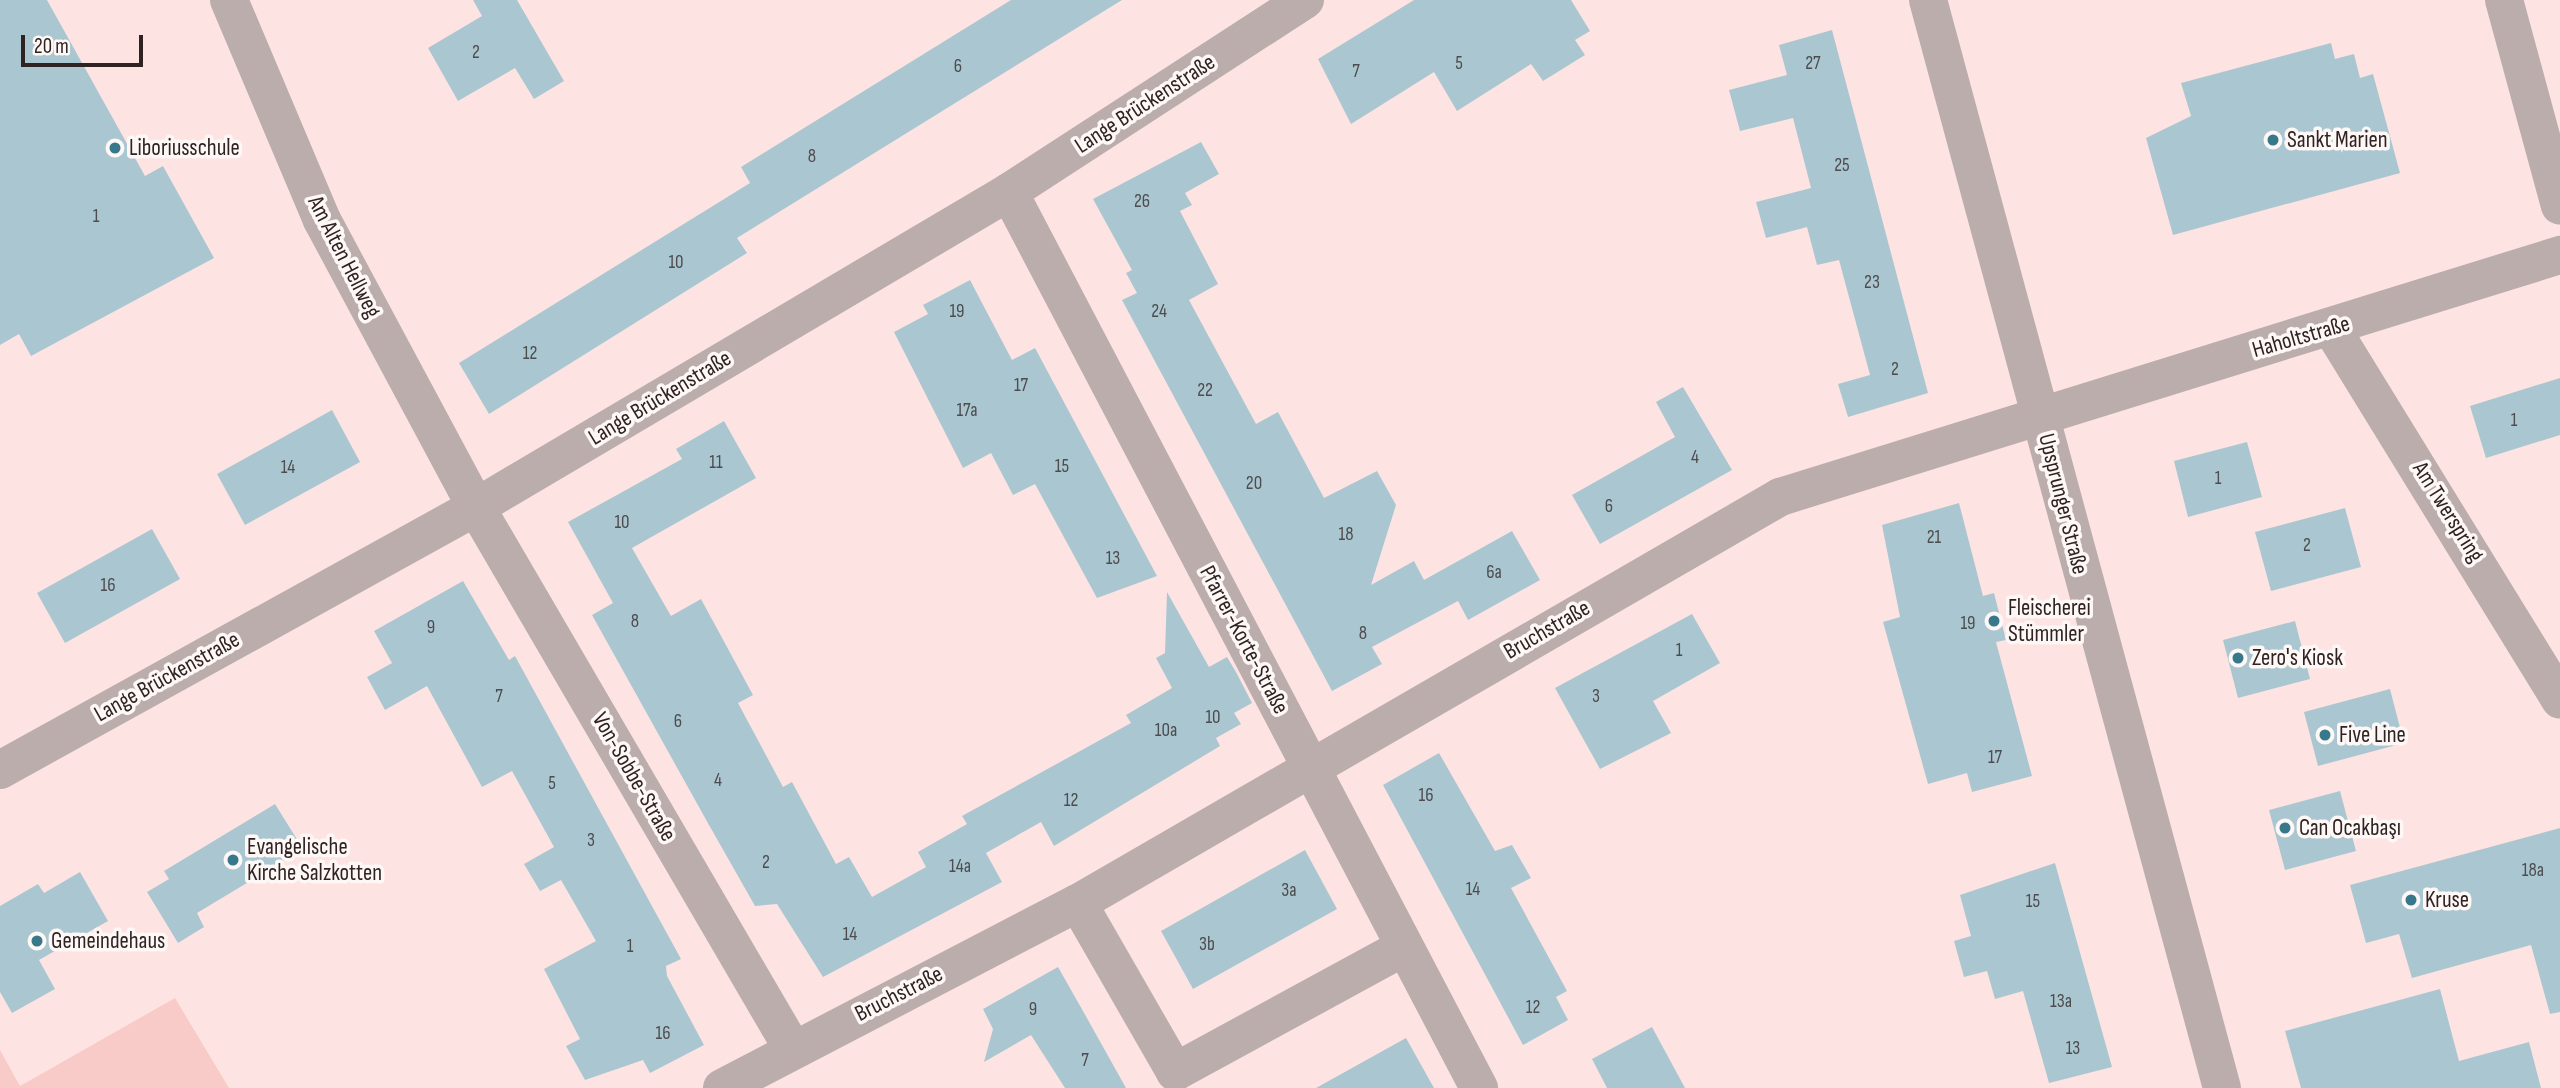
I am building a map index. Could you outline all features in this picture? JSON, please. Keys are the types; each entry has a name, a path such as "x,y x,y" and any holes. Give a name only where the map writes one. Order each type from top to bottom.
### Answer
{"street":[{"name":"Am Alten Hellweg","path":"229,0 322,220 476,507"},
{"name":"Lange Brückenstraße","path":"0,770 476,507 1009,192 1305,0"},
{"name":"Upsprunger Straße","path":"1928,0 2222,1088"},
{"path":"2504,0 2560,206"},
{"name":"Pfarrer-Korte-Straße","path":"1009,192 1479,1088"},
{"name":"Haholtstraße","path":"2040,412 2332,329 2560,255"},
{"name":"Am Twerspring","path":"2332,329 2560,699"},
{"name":"Bruchstraße","path":"722,1088 792,1048 1078,903 1310,766 1780,497 2040,412"},
{"name":"Von-Sobbe-Straße","path":"476,507 792,1048"},
{"path":"1078,903 1175,1072 1404,947"}],"shaded area":[{"path":"175,998 229,1088 0,1088 0,1050 20,1086"}],"building":[{"name":"Liboriusschule","path":"0,0 47,0 145,176 163,166 214,258 31,356 19,334 0,345"},
{"path":"473,0 517,0 564,81 534,99 515,68 458,101 428,48 482,16"},
{"path":"1011,0 1122,0 737,238 747,253 489,414 459,363 750,183 741,167"},
{"path":"1414,0 1571,0 1590,31 1575,40 1585,55 1543,81 1531,64 1457,111 1434,72 1351,124 1318,59"},
{"path":"1832,30 1928,393 1848,417 1838,384 1870,375 1839,260 1817,265 1807,227 1766,238 1756,202 1811,188 1793,118 1740,131 1729,90 1787,75 1779,45"},
{"name":"Sankt Marien","path":"2331,43 2335,59 2354,54 2360,78 2373,74 2400,173 2173,235 2146,138 2191,116 2181,83"},
{"path":"1201,142 1219,174 1185,193 1192,205 1180,211 1218,284 1189,300 1256,424 1278,412 1324,498 1377,471 1396,505 1371,585 1414,561 1424,580 1512,531 1540,580 1468,620 1458,601 1372,647 1382,664 1332,691 1122,300 1137,293 1126,273 1132,270 1093,199"},
{"path":"970,280 1012,360 1035,348 1157,576 1097,598 1035,484 1013,495 991,453 963,468 894,332 928,314 923,305"},
{"path":"2560,378 2560,435 2486,458 2470,406"},
{"path":"1683,387 1732,470 1600,544 1572,495 1675,437 1656,402"},
{"path":"332,410 360,462 245,525 217,474"},
{"path":"724,421 756,478 632,548 671,616 701,599 753,695 738,703 783,787 792,782 836,864 849,857 872,897 926,867 918,852 967,824 962,816 1131,723 1126,715 1172,688 1156,658 1165,653 1167,592 1209,667 1227,657 1236,672 1252,703 1234,713 1241,724 1216,738 1220,746 1054,846 1041,822 986,853 1002,882 823,977 777,904 755,906 709,825 592,615 613,603 568,522 682,459 676,449"},
{"path":"2247,442 2262,497 2188,517 2174,461"},
{"path":"1959,503 1983,596 1994,593 2006,640 1996,642 2032,776 1972,792 1967,773 1928,784 1883,622 1900,617 1882,525"},
{"path":"2345,508 2361,567 2271,591 2255,532"},
{"path":"152,529 180,579 65,643 37,593"},
{"path":"463,581 509,660 515,656 681,959 666,966 667,976 704,1045 650,1073 643,1060 585,1080 566,1046 580,1039 544,969 596,941 561,880 540,891 524,864 554,847 512,771 482,787 427,686 385,710 367,677 392,663 374,631"},
{"path":"1692,614 1720,663 1653,701 1671,733 1600,769 1555,688"},
{"path":"2295,621 2310,679 2238,698 2223,640"},
{"path":"2390,689 2404,743 2318,766 2304,712"},
{"path":"1439,753 1495,851 1512,845 1531,878 1511,888 1567,991 1556,997 1568,1020 1523,1045 1383,785"},
{"path":"2340,791 2356,851 2285,870 2269,810"},
{"name":"Evangelische Kirche Salzkotten","path":"275,804 303,849 197,913 204,927 178,943 147,892 169,879 164,871"},
{"path":"2560,828 2560,1012 2550,1014 2531,945 2412,978 2399,934 2366,943 2350,885"},
{"path":"1305,850 1337,909 1193,989 1161,931"},
{"path":"2055,863 2112,1067 2049,1083 2023,991 1995,999 1987,971 1964,977 1954,941 1971,936 1960,895"},
{"name":"Gemeindehaus","path":"80,872 108,921 39,960 55,989 12,1013 0,992 0,906 38,884 44,893"},
{"path":"1058,967 1126,1088 1065,1088 1031,1035 984,1062 993,1029 983,1009"},
{"path":"2440,989 2459,1061 2529,1042 2541,1088 2301,1088 2285,1031"},
{"path":"1652,1027 1685,1088 1607,1088 1592,1059"},
{"path":"1406,1038 1434,1088 1316,1088"}],"place":[{"name":"Sankt Marien","path":"2273,140"},
{"name":"Liboriusschule","path":"115,148"},
{"name":"Fleischerei Stümmler","path":"1994,621"},
{"name":"Zero's Kiosk","path":"2238,658"},
{"name":"Five Line","path":"2325,735"},
{"name":"Can Ocakbaşı","path":"2285,828"},
{"name":"Evangelische Kirche Salzkotten","path":"233,860"},
{"name":"Kruse","path":"2411,900"},
{"name":"Gemeindehaus","path":"37,941"}]}
